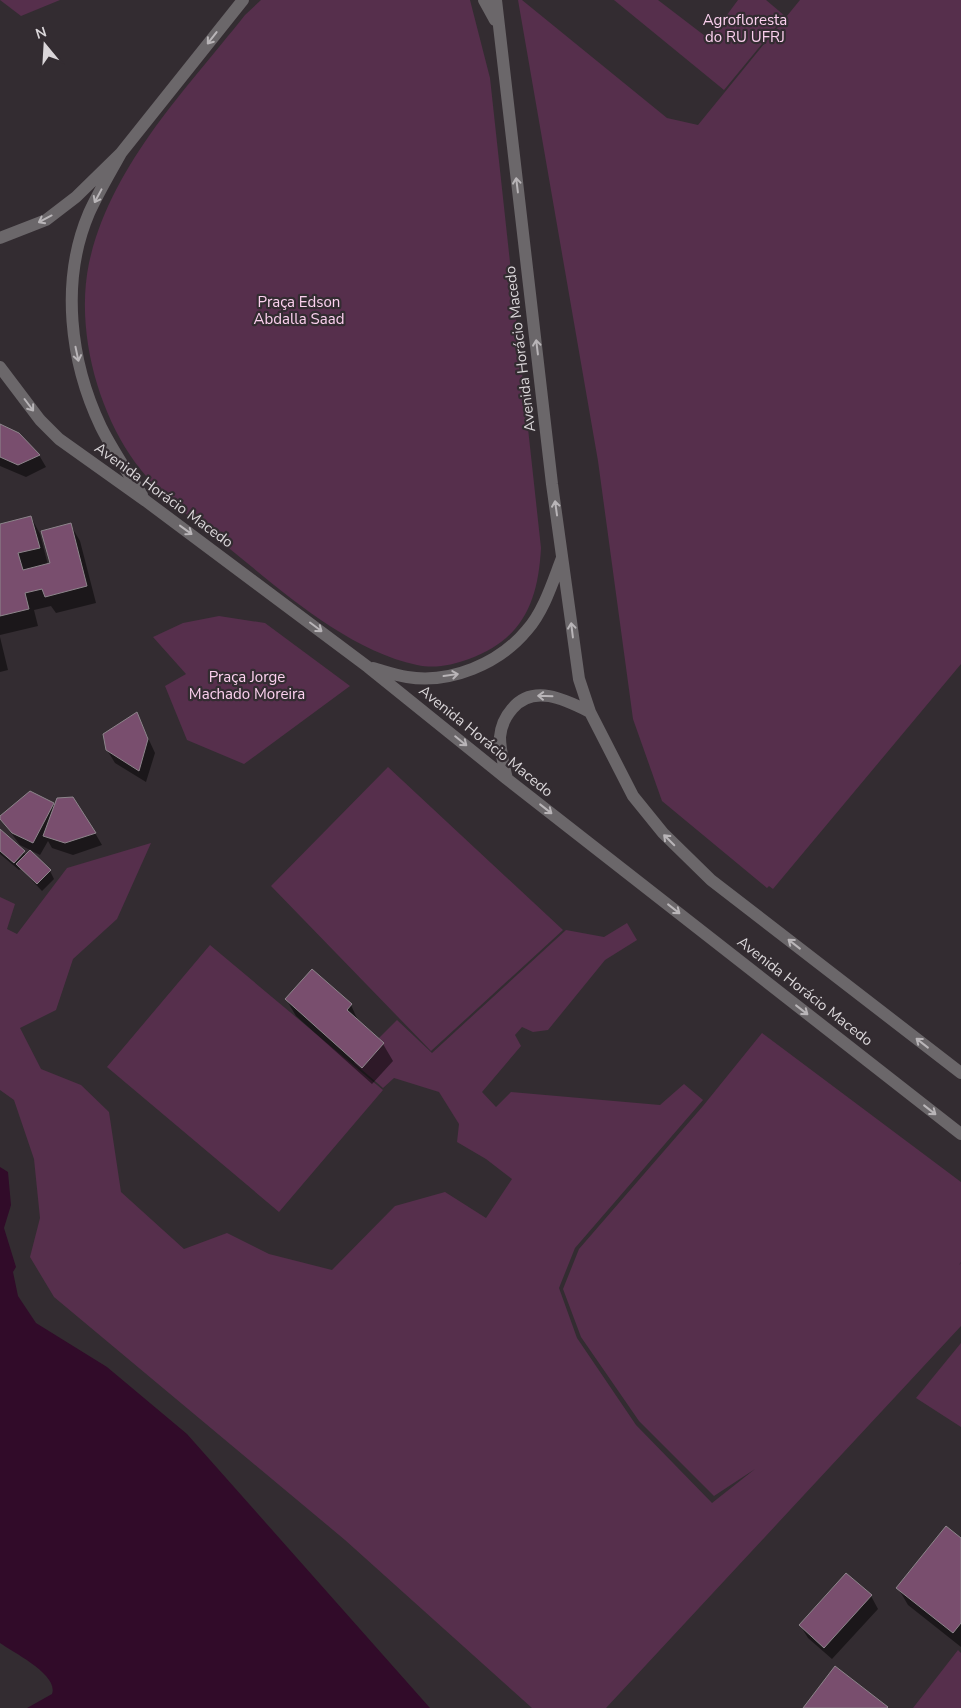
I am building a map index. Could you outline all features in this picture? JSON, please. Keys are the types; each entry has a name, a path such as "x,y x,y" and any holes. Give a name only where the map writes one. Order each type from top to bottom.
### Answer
{"street":[{"path":"0,238 46,220 63,209 121,153 243,0"},
{"path":"484,0 498,24"},
{"name":"Avenida Horácio Macedo","path":"496,0 562,556 576,660 590,712 633,796 645,813 682,853 711,880 961,1073"},
{"path":"121,153 89,213 73,268 73,334 80,369 101,426 146,501"},
{"name":"Avenida Horácio Macedo","path":"0,366 40,420 59,439 146,501 368,667 507,780 961,1134"},
{"path":"368,667 407,677 428,678 456,675 484,664 509,647 528,630 551,586 562,556"},
{"path":"507,780 500,738 506,716 515,704 529,697 544,695 564,699 590,712"}],"green space":[{"path":"0,0 60,0 21,16"},
{"name":"Praça Edson Abdalla Saad","path":"261,0 470,0 490,78 541,548 536,585 524,616 503,641 487,651 463,661 430,667 391,657 366,647 341,633 294,601 190,517 151,482 130,455 118,434 98,388 87,337 85,312 89,263 100,227 114,194 132,162 153,131 245,15"},
{"path":"518,0 522,0 667,118 698,125 800,0 961,0 961,664 773,889 769,886 767,888 662,801 633,719 598,461"},
{"name":"Agrofloresta do RU UFRJ","path":"614,0 658,0 709,39 738,0 766,0 785,16 724,90"},
{"name":"Praça Jorge Machado Moreira","path":"219,616 265,623 350,686 244,764 187,740 165,686 186,674 153,637 183,623"},
{"path":"388,767 563,930 431,1051 271,886"},
{"path":"151,843 117,919 73,959 56,1010 20,1028 41,1069 81,1085 109,1112 121,1192 184,1249 227,1233 269,1254 332,1270 395,1206 445,1192 486,1218 512,1179 486,1159 457,1142 459,1124 439,1092 394,1078 383,1088 354,1063 397,1020 432,1053 566,930 604,937 627,923 637,940 605,960 548,1030 533,1032 522,1027 515,1035 521,1046 482,1092 496,1107 511,1092 660,1105 684,1084 703,1100 575,1248 559,1288 577,1338 636,1425 712,1503 755,1469 714,1496 639,1421 581,1337 563,1289 579,1249 703,1106 762,1033 961,1182 961,1262 959,1265 961,1263 961,1326 606,1708 532,1708 345,1540 54,1297 30,1257 40,1218 34,1159 14,1100 0,1090 0,897 15,904 7,929 17,934 67,868"},
{"path":"210,945 383,1090 279,1212 107,1067"},
{"path":"961,1343 961,1427 916,1398"},
{"path":"958,1650 961,1653 961,1708 913,1708"}],"shaded area":[{"path":"0,1167 8,1172 11,1205 4,1228 16,1267 13,1272 18,1296 36,1323 107,1367 187,1434 430,1708 27,1708 52,1694 52,1687 49,1679 34,1665 0,1643"}],"building":[{"path":"0,424 19,433 40,455 18,465 0,457"},
{"path":"31,516 40,548 18,553 23,570 50,563 41,531 71,523 87,586 45,597 42,589 25,593 29,609 0,616 0,524"},
{"path":"137,712 148,739 139,771 106,750 103,734"},
{"path":"30,791 54,803 33,843 12,833 0,819 0,816"},
{"path":"73,797 96,833 65,843 43,836 57,798"},
{"path":"0,829 25,851 14,863 0,851"},
{"path":"30,850 51,870 37,884 16,864"},
{"path":"312,969 352,1004 347,1010 384,1043 362,1068 285,999"},
{"path":"946,1526 961,1538 961,1623 953,1633 896,1588"},
{"path":"846,1573 872,1595 824,1648 799,1625"},
{"path":"835,1666 888,1707 803,1708"}]}
